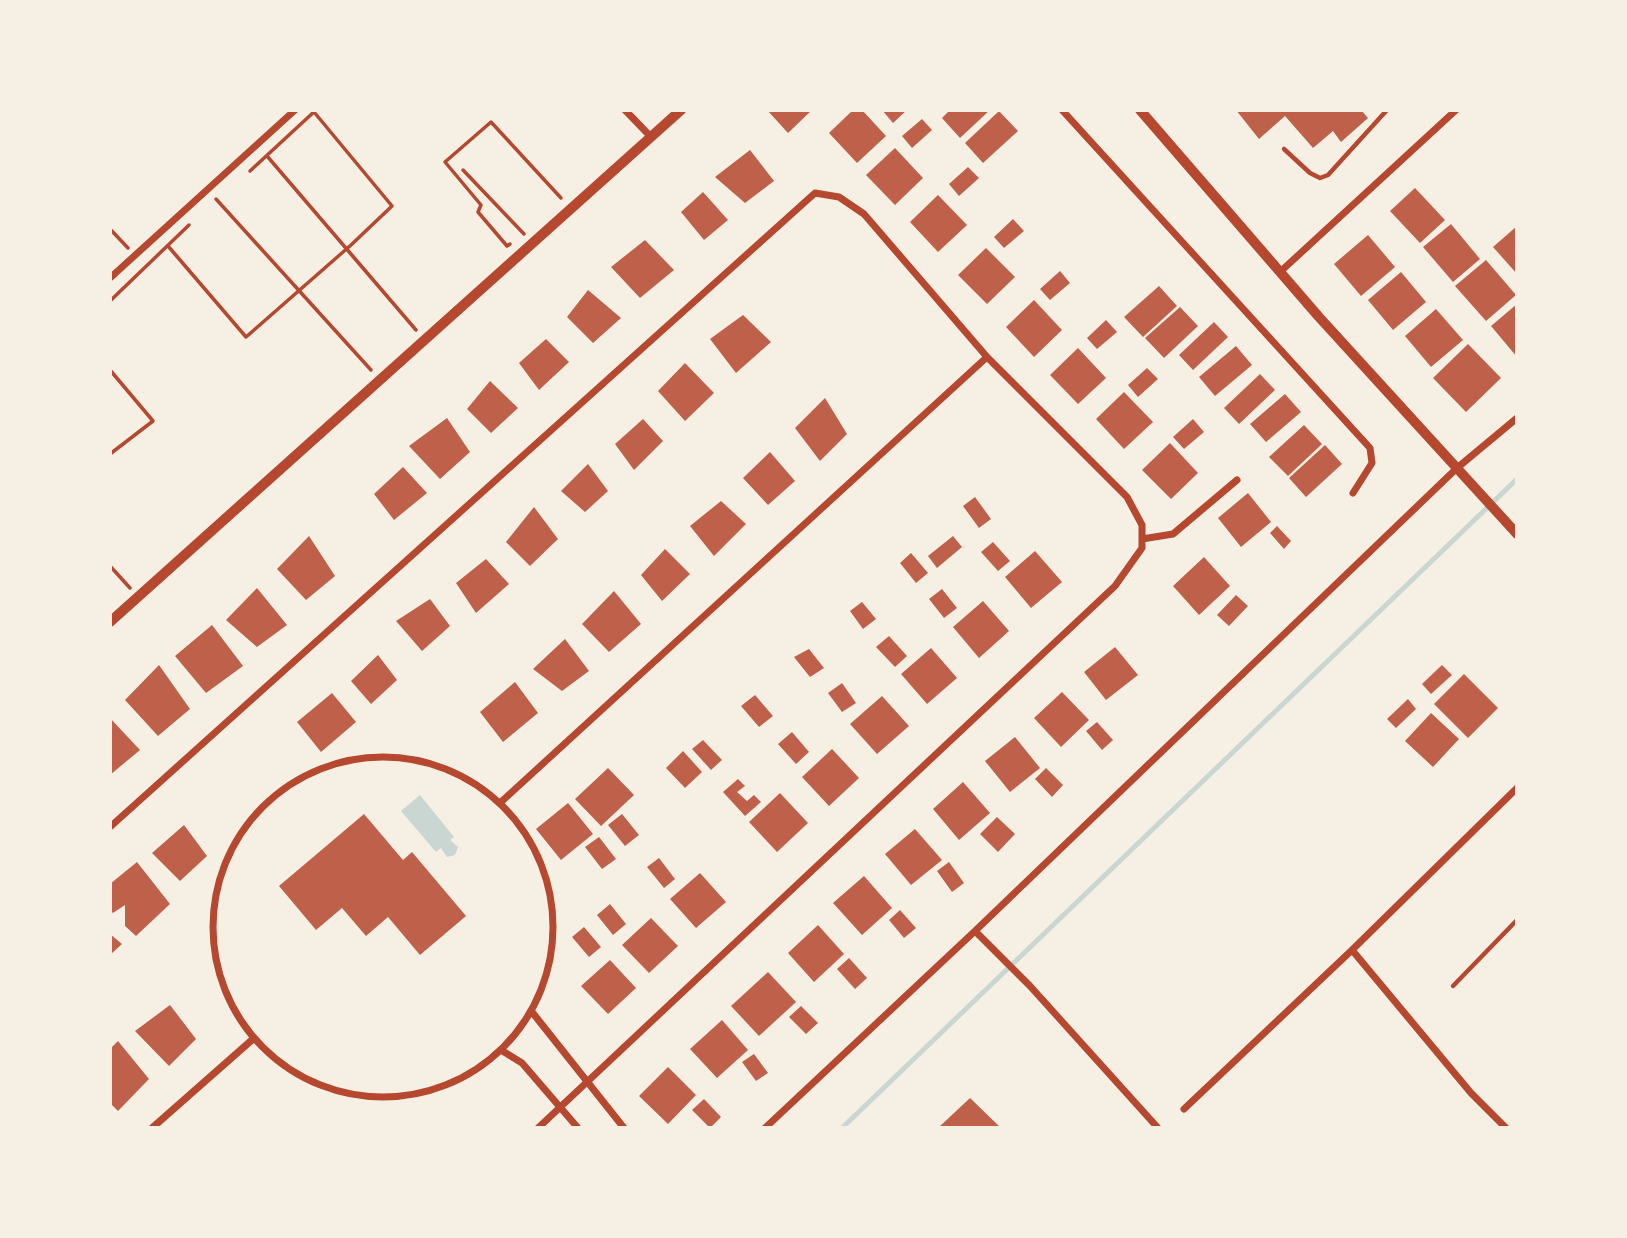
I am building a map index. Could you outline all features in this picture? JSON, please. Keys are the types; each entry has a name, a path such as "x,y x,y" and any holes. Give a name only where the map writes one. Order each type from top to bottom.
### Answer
{"main road":[{"path":"1140,110 1280,272 1515,531"}],"street":[{"path":"110,278 295,110"},
{"path":"625,110 651,137"},
{"path":"110,622 681,110"},
{"path":"1062,110 1370,449 1372,463 1353,494"},
{"path":"1280,272 1456,110"},
{"path":"110,827 815,193 839,197 864,214 987,357 1127,497 1142,525 1142,548 1115,586 538,1128"},
{"path":"501,802 987,357"},
{"path":"765,1128 975,931 1457,468 1517,418"},
{"path":"1142,539 1173,534 1237,480"},
{"path":"396,757 452,770 501,802 533,843 551,892 554,944 531,1012 519,1032 501,1050 443,1088 392,1099 340,1093 292,1073 253,1039 224,991 212,936 219,880 244,829 263,807 285,788 338,763 396,757"},
{"path":"1184,1109 1352,950 1517,788"},
{"path":"975,931 1030,986 1158,1128"},
{"path":"1352,950 1471,1093 1506,1128"},
{"path":"531,1012 624,1128"},
{"path":"152,1128 253,1039"},
{"path":"501,1050 522,1063 561,1105 578,1128"}],"lane":[{"path":"1284,149 1310,173 1320,178 1328,175 1387,110"},
{"path":"1453,986 1517,920"}],"path":[{"path":"168,246 246,337 346,250 391,206 315,111 247,173"},
{"path":"515,240 507,246 478,212 481,205 446,162 491,122 568,206"},
{"path":"267,156 418,332 408,340"},
{"path":"463,170 532,244"},
{"path":"206,208 217,197 369,371 379,363"},
{"path":"110,301 197,218"},
{"path":"110,229 134,254"},
{"path":"110,370 153,421 110,454"},
{"path":"110,566 130,588"}],"shaded area":[{"path":"420,795 454,837 450,840 458,847 455,855 447,857 441,848 436,852 401,811"}],"building":[{"path":"767,110 812,110 788,133"},
{"path":"853,110 862,110 886,136 857,163 829,133"},
{"path":"882,110 907,110 893,123"},
{"path":"950,110 990,110 960,138 942,118"},
{"path":"1236,110 1361,110 1368,118 1341,142 1333,131 1313,148 1285,116 1259,139"},
{"path":"999,111 1018,131 983,163 965,143"},
{"path":"922,119 932,130 912,148 902,136"},
{"path":"895,148 923,178 895,205 866,175"},
{"path":"750,150 774,181 745,203 715,177"},
{"path":"968,167 979,178 959,196 949,184"},
{"path":"1415,188 1445,220 1420,243 1390,211"},
{"path":"703,192 728,220 704,240 681,212"},
{"path":"938,195 967,225 938,252 910,222"},
{"path":"1013,219 1024,231 1004,248 994,237"},
{"path":"1451,224 1480,259 1453,282 1423,247"},
{"path":"1517,226 1517,274 1493,247"},
{"path":"1368,235 1395,267 1361,296 1334,264"},
{"path":"645,240 674,270 640,298 611,267"},
{"path":"986,248 1015,277 987,304 958,275"},
{"path":"1486,260 1516,295 1486,321 1455,286"},
{"path":"1060,271 1070,283 1050,300 1040,289"},
{"path":"1401,272 1426,302 1393,330 1368,300"},
{"path":"1159,286 1177,306 1143,337 1124,317"},
{"path":"588,290 621,318 593,343 567,317"},
{"path":"1034,300 1062,330 1034,357 1006,327"},
{"path":"1517,304 1517,357 1491,326"},
{"path":"1180,307 1198,326 1164,358 1145,338"},
{"path":"1436,309 1463,340 1431,367 1405,336"},
{"path":"743,315 771,342 736,373 710,339"},
{"path":"1106,320 1117,332 1097,349 1087,338"},
{"path":"1214,322 1228,337 1193,370 1179,355"},
{"path":"546,339 569,362 539,390 519,363"},
{"path":"1468,344 1501,378 1466,412 1433,378"},
{"path":"1236,346 1252,365 1215,396 1199,377"},
{"path":"1078,348 1106,378 1078,404 1050,375"},
{"path":"685,363 714,393 685,421 658,391"},
{"path":"1147,368 1158,379 1138,397 1128,385"},
{"path":"1260,374 1275,390 1239,424 1224,408"},
{"path":"490,381 518,408 491,433 467,409"},
{"path":"1124,392 1153,422 1124,449 1096,419"},
{"path":"1285,394 1301,412 1266,442 1250,424"},
{"path":"825,398 847,434 820,461 795,428"},
{"path":"447,418 470,452 440,479 409,446"},
{"path":"643,419 663,441 634,470 615,444"},
{"path":"1193,419 1204,432 1184,449 1173,437"},
{"path":"1304,425 1322,444 1288,476 1269,457"},
{"path":"1170,443 1198,473 1171,499 1142,470"},
{"path":"1325,445 1342,464 1306,497 1289,478"},
{"path":"770,452 795,481 768,505 743,478"},
{"path":"588,464 608,491 585,512 561,491"},
{"path":"403,467 427,493 394,520 374,494"},
{"path":"1248,493 1271,522 1241,547 1218,518"},
{"path":"975,497 991,519 979,528 963,506"},
{"path":"721,501 746,524 714,556 690,526"},
{"path":"534,507 558,539 530,566 506,542"},
{"path":"1277,526 1291,541 1284,549 1270,533"},
{"path":"309,536 335,576 306,600 277,569"},
{"path":"953,536 962,547 937,568 928,556"},
{"path":"993,542 1010,561 998,571 981,552"},
{"path":"665,549 690,574 662,601 641,575"},
{"path":"1035,551 1062,582 1031,608 1005,577"},
{"path":"911,553 928,573 916,583 900,563"},
{"path":"1204,557 1230,586 1199,615 1173,586"},
{"path":"486,559 509,584 476,613 456,583"},
{"path":"257,588 287,625 257,647 226,620"},
{"path":"942,589 957,608 944,618 929,599"},
{"path":"614,591 641,624 609,652 582,624"},
{"path":"1236,595 1248,606 1229,626 1217,615"},
{"path":"430,599 450,626 422,651 396,621"},
{"path":"983,601 1009,631 979,658 953,627"},
{"path":"862,602 876,619 863,629 850,611"},
{"path":"212,625 243,666 206,693 175,656"},
{"path":"889,636 907,656 895,667 876,647"},
{"path":"565,639 589,671 562,691 533,669"},
{"path":"1115,647 1138,675 1106,700 1084,672"},
{"path":"931,648 957,678 927,704 901,674"},
{"path":"809,649 824,668 810,677 794,657"},
{"path":"378,655 397,680 371,704 351,681"},
{"path":"159,665 190,709 158,736 125,700"},
{"path":"1442,665 1452,675 1431,694 1422,684"},
{"path":"1464,674 1498,708 1468,738 1434,704"},
{"path":"515,682 538,713 503,742 480,712"},
{"path":"842,683 856,703 842,712 828,693"},
{"path":"1062,692 1089,720 1061,747 1034,718"},
{"path":"332,693 356,722 321,752 297,722"},
{"path":"755,695 773,716 759,727 741,706"},
{"path":"882,696 909,726 877,754 850,724"},
{"path":"1408,699 1416,709 1396,728 1387,719"},
{"path":"1431,713 1459,739 1433,767 1405,741"},
{"path":"110,718 140,750 110,775"},
{"path":"1097,722 1113,740 1102,750 1086,731"},
{"path":"792,732 809,752 796,764 778,744"},
{"path":"1015,737 1040,768 1010,792 985,761"},
{"path":"703,740 722,760 711,770 692,749"},
{"path":"832,749 859,778 829,806 802,777"},
{"path":"683,751 702,772 685,788 666,768"},
{"path":"608,768 634,795 601,826 575,799"},
{"path":"1046,768 1063,785 1052,797 1035,779"},
{"path":"738,779 745,786 737,792 747,801 754,795 761,802 745,816 723,792"},
{"path":"963,782 990,813 959,840 933,809"},
{"path":"780,793 808,823 777,852 749,822"},
{"path":"568,803 593,834 561,860 536,829"},
{"path":"364,814 403,860 412,852 466,916 420,955 388,917 366,936 342,908 316,930 279,886"},
{"path":"622,814 639,835 625,846 608,825"},
{"path":"997,817 1015,834 998,852 980,834"},
{"path":"184,825 207,856 180,881 152,853"},
{"path":"915,829 942,860 911,885 885,854"},
{"path":"599,837 616,859 602,869 585,847"},
{"path":"659,858 675,879 664,888 647,867"},
{"path":"137,862 170,904 136,936 125,926 125,905 113,913 110,910 110,884"},
{"path":"949,862 964,883 952,892 937,871"},
{"path":"700,873 726,902 696,928 670,899"},
{"path":"864,876 892,908 862,935 833,903"},
{"path":"610,904 626,924 613,935 597,915"},
{"path":"900,910 916,928 904,938 889,920"},
{"path":"651,918 678,946 649,973 622,945"},
{"path":"818,925 844,954 814,982 788,953"},
{"path":"584,927 601,947 589,957 572,937"},
{"path":"110,934 122,944 110,955"},
{"path":"849,958 867,978 855,989 837,969"},
{"path":"610,960 636,988 608,1014 581,986"},
{"path":"768,972 796,1002 759,1036 731,1006"},
{"path":"170,1005 196,1039 169,1066 135,1031"},
{"path":"801,1006 818,1023 806,1034 789,1017"},
{"path":"722,1020 748,1050 717,1078 690,1049"},
{"path":"118,1041 149,1079 118,1111 110,1103 110,1049"},
{"path":"754,1054 768,1073 756,1081 742,1062"},
{"path":"668,1067 696,1095 668,1124 639,1096"},
{"path":"970,1098 1001,1128 938,1128"},
{"path":"704,1099 721,1117 710,1128 692,1110"}],"waterway":[{"path":"842,1128 1517,479"}]}
